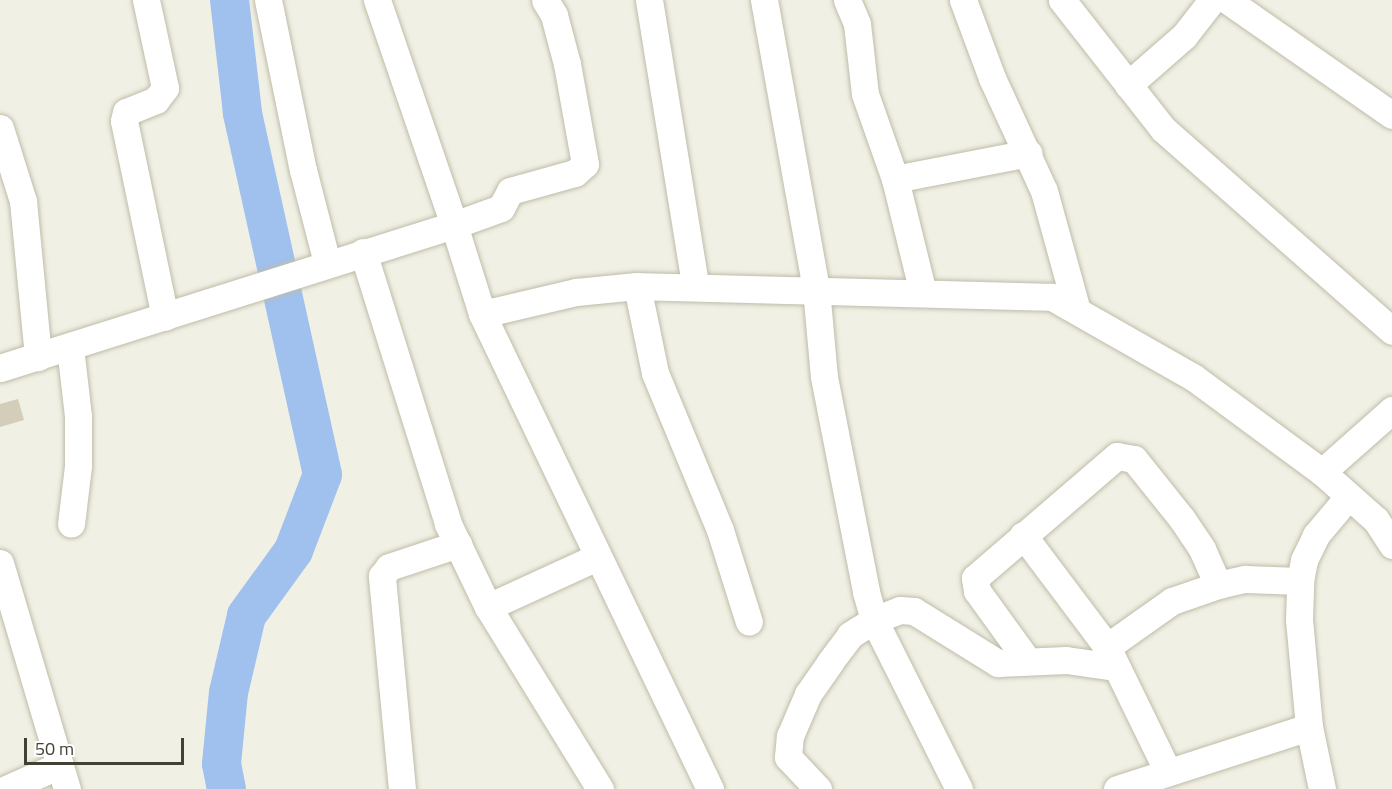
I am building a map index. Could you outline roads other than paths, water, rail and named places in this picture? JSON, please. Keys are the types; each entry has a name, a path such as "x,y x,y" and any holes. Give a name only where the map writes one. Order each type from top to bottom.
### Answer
{"street":[{"path":"146,0 165,88 156,100 126,112 124,121 165,317"},
{"path":"268,0 303,170 318,266"},
{"path":"377,0 482,314 710,789"},
{"path":"0,368 454,225 501,208 510,190 575,173 585,164 567,64 554,15 545,0"},
{"path":"649,0 695,285"},
{"path":"764,0 816,289 824,377 836,445 874,620 958,789"},
{"path":"847,0 857,24 865,94 895,179 923,293"},
{"path":"963,0 992,78 1029,153 1062,245 1076,307"},
{"path":"1062,0 1162,129 1212,176 1392,331"},
{"path":"1227,0 1392,116"},
{"path":"1128,85 1184,36 1201,5"},
{"path":"0,128 23,201 38,357"},
{"path":"895,179 1029,153"},
{"path":"363,252 419,441 458,544 488,607 600,789"},
{"path":"482,314 576,292 637,286 695,285 1052,297 1076,307 1193,377 1322,472 1376,520 1392,545"},
{"path":"637,286 655,373 720,530 749,622"},
{"path":"70,347 78,416 78,466 71,524"},
{"path":"1322,472 1392,410"},
{"path":"1027,660 975,586 980,570 1117,456 1134,459 1182,519 1202,549 1218,585"},
{"path":"1322,789 1309,727 1299,619 1300,581 1304,560 1316,535 1348,496"},
{"path":"1023,535 1111,657 1167,770"},
{"path":"402,789 382,576 389,567 458,544"},
{"path":"488,607 597,557"},
{"path":"0,563 63,777 6,789"},
{"path":"818,789 788,758 790,736 808,694 830,662 850,635 874,620 900,610 914,611 986,658 1010,663 1027,660 1111,657 1172,601 1218,585 1245,579 1300,581"},
{"path":"1117,789 1167,770 1309,727"}],"waterway":[{"path":"226,789 221,763 228,692 246,615 293,550 322,474 242,112 229,0"}]}
